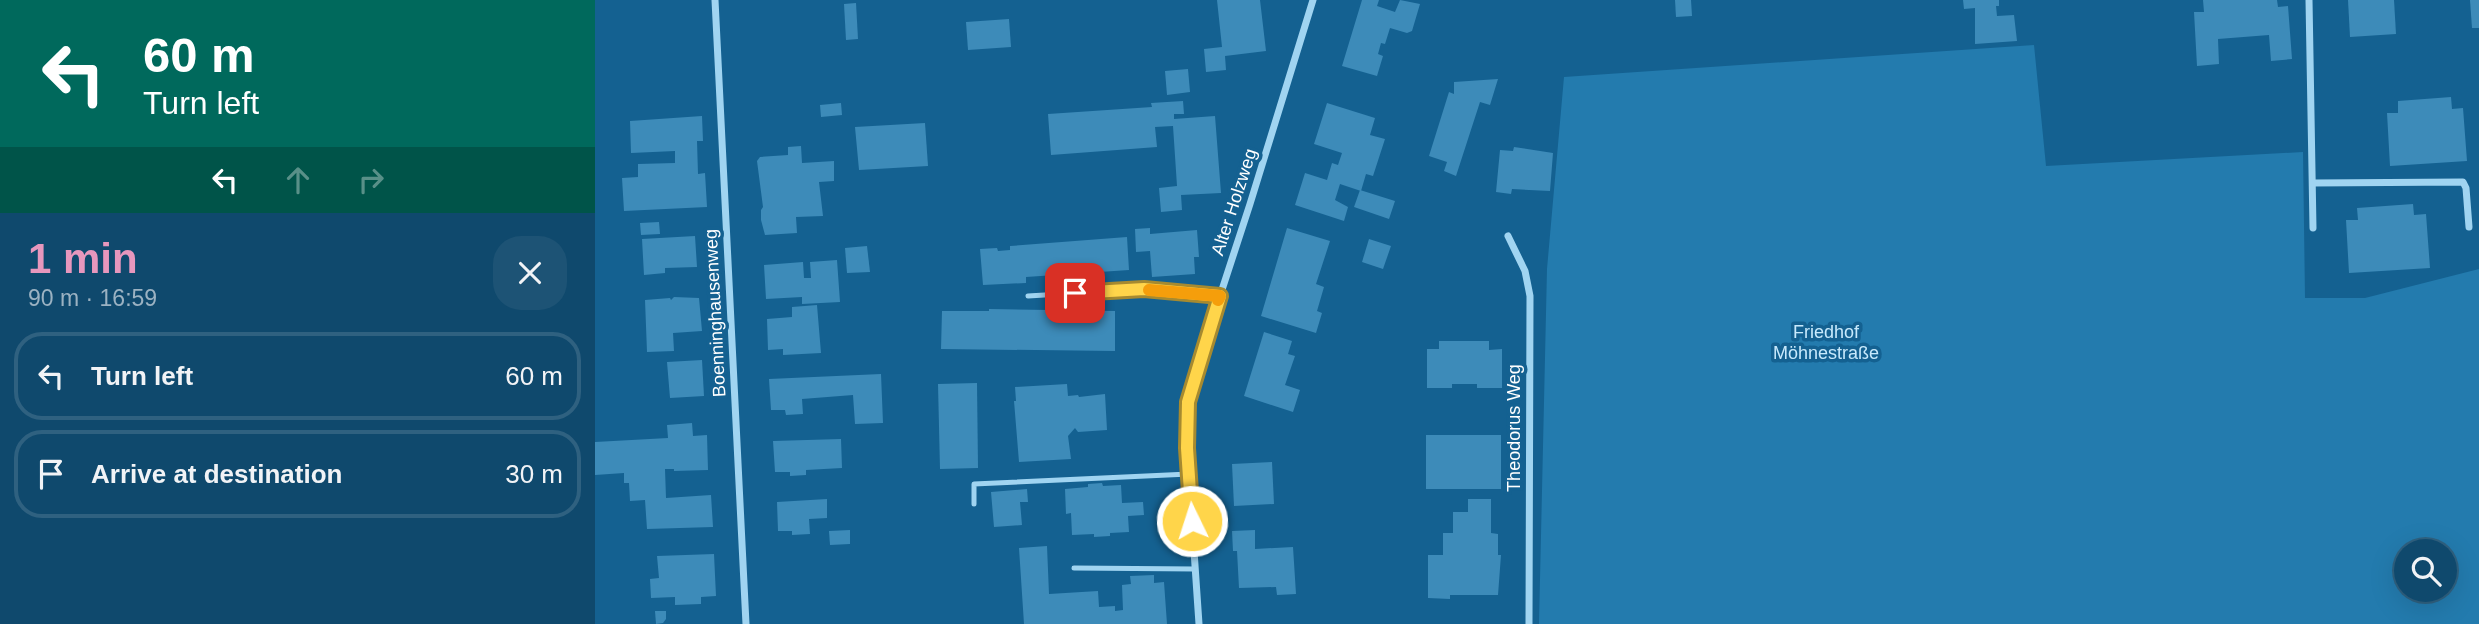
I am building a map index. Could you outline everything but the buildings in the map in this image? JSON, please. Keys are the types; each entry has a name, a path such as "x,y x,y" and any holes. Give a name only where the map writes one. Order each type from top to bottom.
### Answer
{"street":[{"name":"Boenninghausenweg","path":"715,0 746,624"},
{"name":"Alter Holzweg","path":"1199,624 1189,474 1188,402 1313,0"},
{"path":"2309,0 2313,228"},
{"path":"2313,183 2463,182 2466,188 2469,227"},
{"name":"Theodorus Weg","path":"1508,236 1525,271 1529,296 1529,624"}],"lane":[{"path":"1028,296 1144,289 1220,296"},
{"path":"974,504 974,484 1189,474"},
{"path":"1074,568 1195,569"}],"green space":[{"name":"Friedhof Möhnestraße","path":"2034,45 2046,166 2303,152 2305,298 2365,298 2479,269 2479,624 1539,624 1547,269 1564,77"}],"slow traffic":[{"path":"1149,290 1220,296 1218,300"}],"route":[{"path":"1075,293 1144,289 1220,296 1188,402 1187,448 1192,521"}]}
